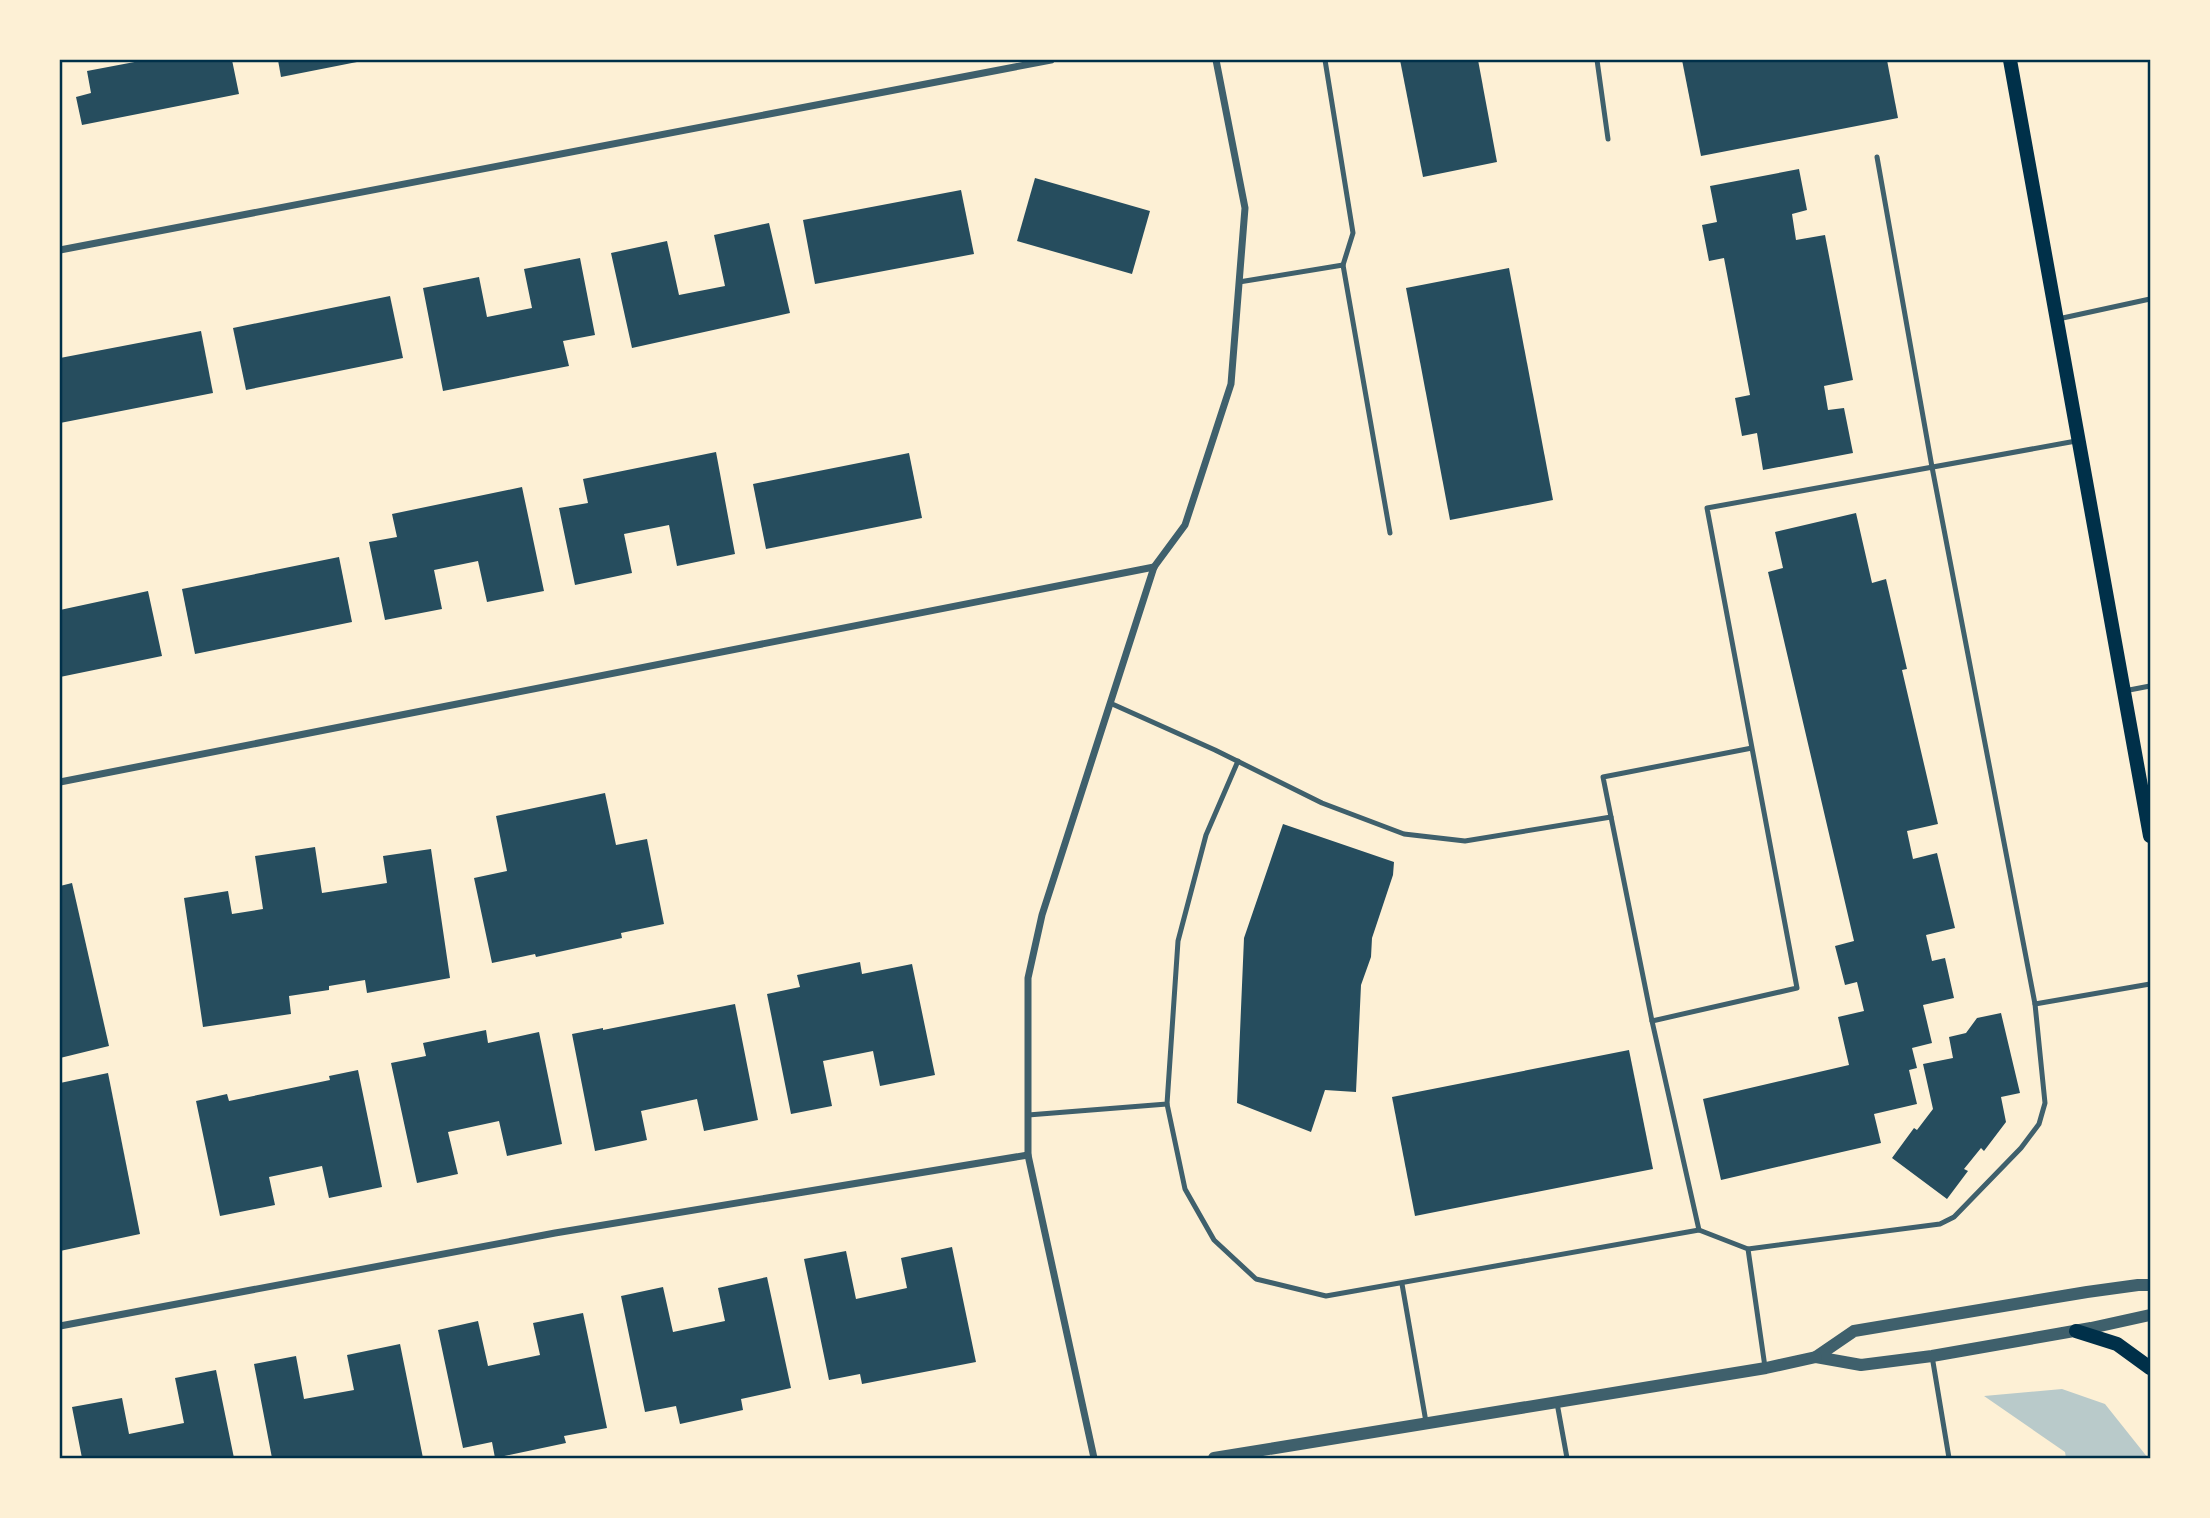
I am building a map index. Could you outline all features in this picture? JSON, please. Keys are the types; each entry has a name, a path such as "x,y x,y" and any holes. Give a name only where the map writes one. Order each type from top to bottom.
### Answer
{"main road":[{"path":"2010,60 2151,836"},
{"path":"2076,1331 2117,1344 2151,1368"}],"street":[{"path":"60,250 1051,60"},
{"path":"1094,1458 1028,1155 1028,978 1042,915 1154,567 1185,525 1231,384 1245,208 1216,60"},
{"path":"60,782 1154,567"},
{"path":"60,1326 555,1233 1028,1155"},
{"path":"1214,1458 1766,1368 1816,1357 1854,1331 2087,1292 2151,1285"},
{"path":"1816,1357 1861,1365 1932,1356 2151,1315"}],"lane":[{"path":"1325,60 1353,233 1343,265 1390,533"},
{"path":"1597,60 1608,139"},
{"path":"1238,761 1206,835 1178,941 1167,1104 1185,1189 1214,1240 1256,1279 1326,1296 1699,1230 1748,1249 1940,1224 1954,1217 2021,1148 2039,1124 2045,1103 2035,1004 1932,467 1877,157"},
{"path":"1239,282 1343,265"},
{"path":"2057,319 2151,299"},
{"path":"1652,1021 1797,988 1707,508 2079,441"},
{"path":"2124,691 2151,686"},
{"path":"1110,703 1238,761 1322,803 1404,834 1465,841 1611,817"},
{"path":"1699,1230 1652,1021 1603,777 1752,748"},
{"path":"2035,1004 2151,984"},
{"path":"1028,1115 1167,1104"},
{"path":"1748,1249 1766,1368"},
{"path":"1402,1284 1427,1424"},
{"path":"1932,1356 1949,1458"},
{"path":"1557,1403 1567,1458"}],"shaded area":[{"path":"2062,1389 2105,1404 2148,1458 2066,1458 2065,1452 1984,1396"}],"building":[{"path":"145,60 232,60 239,94 82,125 76,97 91,93 87,71"},
{"path":"278,60 362,60 362,61 281,77"},
{"path":"1400,60 1478,60 1497,162 1423,177"},
{"path":"1682,60 1887,60 1898,118 1701,156"},
{"path":"1799,169 1807,210 1792,214 1796,240 1825,235 1853,380 1824,386 1828,410 1844,408 1853,453 1763,470 1757,433 1742,436 1735,398 1750,395 1724,258 1709,261 1702,225 1717,222 1710,186"},
{"path":"1035,178 1150,211 1132,274 1017,241"},
{"path":"961,190 974,254 815,284 803,220"},
{"path":"769,223 790,313 632,348 611,253 667,241 679,295 725,286 714,235"},
{"path":"580,258 595,335 563,341 569,366 443,391 423,288 479,277 487,317 532,308 524,269"},
{"path":"1509,268 1553,500 1450,520 1406,288"},
{"path":"390,296 403,358 246,390 233,328"},
{"path":"201,331 213,393 60,423 60,358"},
{"path":"716,452 735,554 677,566 669,525 624,534 632,573 575,585 559,508 588,503 583,479"},
{"path":"909,453 922,518 766,549 753,484"},
{"path":"522,487 544,591 487,602 478,561 434,570 442,609 385,620 369,542 397,537 392,514"},
{"path":"1856,513 1872,583 1886,579 1907,669 1902,670 1938,824 1907,831 1913,859 1937,853 1955,928 1926,935 1932,961 1945,958 1954,998 1923,1005 1932,1043 1912,1048 1917,1068 1909,1070 1917,1104 1874,1114 1881,1143 1721,1180 1703,1099 1849,1065 1838,1017 1864,1011 1857,982 1845,985 1835,946 1854,941 1768,572 1783,568 1775,532"},
{"path":"339,557 352,622 195,654 182,589"},
{"path":"148,591 162,656 60,677 60,610"},
{"path":"605,793 616,845 647,839 664,924 621,933 622,938 536,957 535,954 492,963 474,878 507,871 496,816"},
{"path":"1283,824 1394,862 1393,875 1372,938 1371,957 1361,985 1356,1092 1325,1090 1311,1132 1237,1103 1244,938"},
{"path":"315,847 322,893 387,883 383,856 431,849 450,978 367,993 365,980 329,986 329,990 289,996 291,1014 203,1027 184,898 228,891 232,914 263,909 255,856"},
{"path":"72,883 109,1046 60,1058 60,886"},
{"path":"860,962 862,974 912,964 935,1075 880,1086 873,1051 823,1061 832,1106 791,1114 767,994 800,987 797,975"},
{"path":"735,1004 758,1120 704,1131 697,1099 641,1111 647,1140 595,1151 572,1034"},
{"path":"2001,1013 2020,1093 2001,1097 2006,1122 1984,1151 1981,1148 1964,1169 1968,1171 1947,1199 1892,1158 1914,1128 1917,1130 1933,1109 1923,1064 1953,1058 1949,1037 1966,1033 1977,1018"},
{"path":"486,1030 488,1043 539,1032 562,1144 507,1156 499,1121 448,1132 458,1174 417,1183 391,1063 426,1056 423,1043"},
{"path":"1629,1050 1653,1169 1415,1216 1392,1097"},
{"path":"358,1070 382,1187 329,1198 322,1166 269,1177 275,1205 220,1216 196,1101 227,1094 229,1101 330,1080 329,1076"},
{"path":"108,1073 140,1234 60,1251 60,1083"},
{"path":"952,1247 976,1362 862,1384 860,1374 829,1380 804,1259 846,1251 856,1299 907,1288 901,1258"},
{"path":"767,1277 791,1388 741,1399 743,1410 680,1424 676,1406 645,1412 621,1296 663,1287 673,1332 725,1321 718,1288"},
{"path":"583,1313 607,1428 564,1436 566,1443 495,1458 492,1442 463,1448 438,1330 478,1321 488,1366 540,1355 533,1323"},
{"path":"400,1344 423,1458 272,1458 254,1364 296,1356 304,1399 354,1390 347,1355"},
{"path":"216,1370 234,1458 82,1458 72,1407 122,1398 129,1434 184,1423 175,1378"}]}
